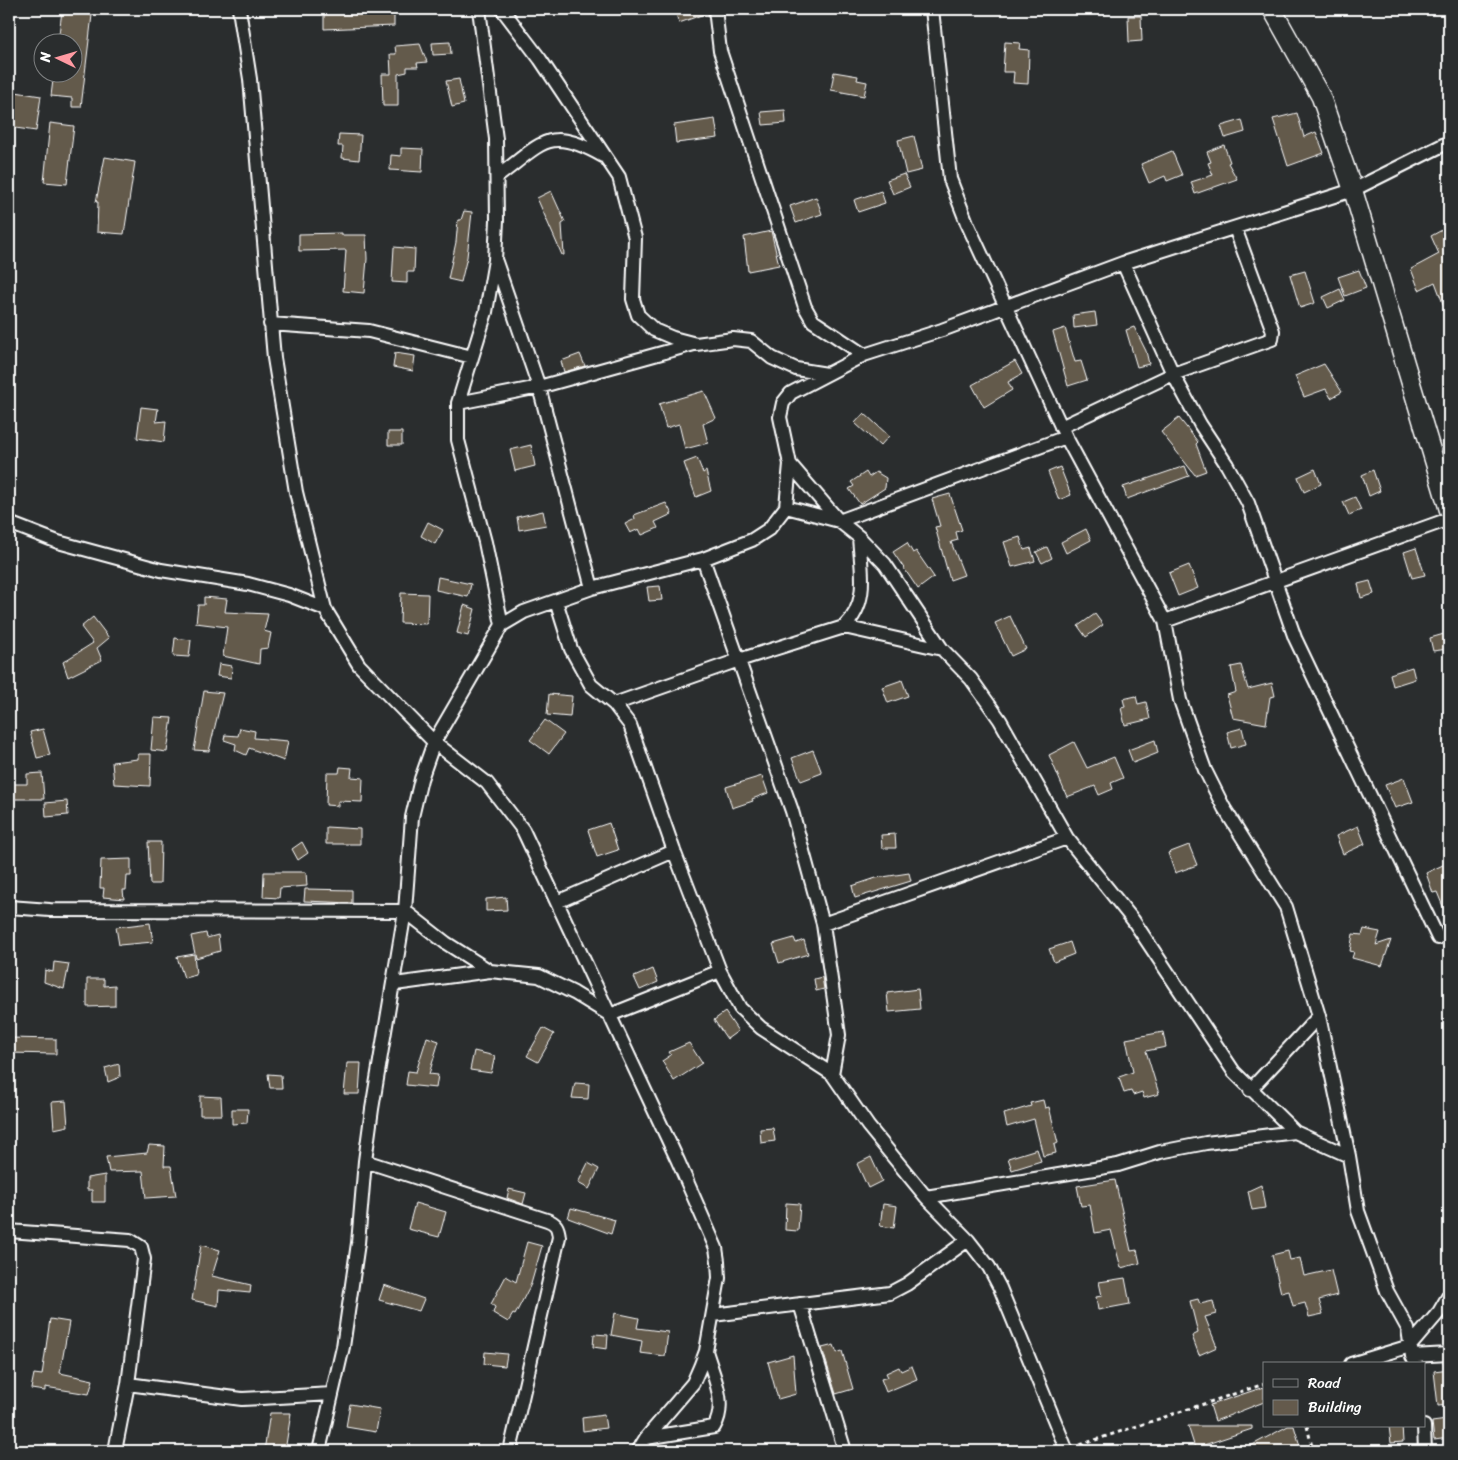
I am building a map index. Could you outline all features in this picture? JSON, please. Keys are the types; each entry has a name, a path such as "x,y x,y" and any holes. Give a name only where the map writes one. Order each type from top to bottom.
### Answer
{"street":[{"path":"239,9 250,79 274,358 296,492 325,609 359,665 434,742 487,783 505,803 523,830 678,1160 716,1248 719,1278 706,1351 692,1383 646,1438 638,1451"},
{"path":"479,9 496,139 495,260 486,312 458,403 458,440 485,542 502,625"},
{"path":"502,9 540,59 618,177 635,238 633,299 638,315 654,330 673,338 696,344"},
{"path":"715,9 720,51 806,307 813,321 864,355"},
{"path":"932,9 950,179 967,223 1064,432 1165,621 1180,700 1205,770 1224,808 1286,907 1319,1016 1350,1156 1358,1210 1386,1291 1408,1329 1413,1355"},
{"path":"1272,9 1321,97 1353,190 1449,510"},
{"path":"497,177 551,139 562,138 579,142 606,157"},
{"path":"320,1451 343,1347 358,1243 365,1161 405,911 412,817 420,779 434,742 502,625 524,612 592,588 703,560 752,540 769,529 786,507 790,464 780,417 783,403 791,393 864,355 1123,263 1353,190 1449,142"},
{"path":"786,507 839,521 1064,432 1173,374 1272,339 1273,331 1234,228"},
{"path":"495,260 539,387 592,588"},
{"path":"1123,263 1173,374 1200,424 1227,465 1248,503 1295,638 1438,938"},
{"path":"270,324 369,331 472,357"},
{"path":"458,403 539,387 696,344 733,339 751,341 772,358 796,370 827,374"},
{"path":"790,464 839,521 860,538 885,564 942,649 971,679 1000,720 1068,838 1133,920 1216,1048 1250,1090 1295,1132 1350,1156"},
{"path":"1165,621 1449,519"},
{"path":"9,523 58,542 161,570 248,584 289,595 325,609"},
{"path":"614,704 739,660 844,627 854,618 863,596 860,538"},
{"path":"703,560 792,811 823,924 839,1035 832,1074"},
{"path":"556,601 571,650 591,685 614,704 630,725 674,851 720,971 740,1008 761,1028 832,1074 868,1126 926,1197 968,1240 989,1267 1000,1288 1067,1450"},
{"path":"844,627 942,649"},
{"path":"823,924 1068,838"},
{"path":"557,902 674,851"},
{"path":"9,907 50,910 405,911 446,942 490,971"},
{"path":"394,984 490,971 539,976 574,993 610,1015"},
{"path":"610,1015 720,971"},
{"path":"1250,1090 1319,1016"},
{"path":"926,1197 1118,1165 1160,1152 1206,1143 1295,1132"},
{"path":"365,1161 554,1222 558,1229 559,1237 532,1363 510,1451"},
{"path":"9,1231 130,1240 141,1247 144,1258 128,1384 115,1451"},
{"path":"713,1314 890,1293 907,1284 968,1240"},
{"path":"1413,1355 1449,1295"},
{"path":"800,1304 845,1451"},
{"path":"646,1438 714,1427 721,1410 719,1395 706,1351"},
{"path":"1365,1362 1413,1355 1449,1354"},
{"path":"128,1384 242,1399 332,1394"},
{"path":"1424,1428 1425,1451"}],"path":[{"path":"1067,1450 1263,1384"},
{"path":"1307,1428 1313,1451"}],"building":[{"path":"366,9 394,9 394,26 324,29 324,13 366,13"},
{"path":"674,9 707,9 707,13 679,23"},
{"path":"62,11 92,15 81,107 72,107 72,98 51,96 53,82 82,82 82,32 59,32"},
{"path":"1128,16 1141,16 1142,41 1129,42"},
{"path":"450,42 451,54 433,55 432,43"},
{"path":"1005,42 1020,43 1019,49 1029,50 1028,84 1013,83 1014,72 1003,72"},
{"path":"420,44 427,62 417,63 418,67 407,67 407,72 398,74 398,106 383,106 382,74 391,74 390,54 396,54 395,46"},
{"path":"834,72 858,76 857,80 867,82 864,96 831,90"},
{"path":"459,79 464,104 452,107 446,81"},
{"path":"9,91 41,96 36,131 9,127"},
{"path":"785,110 786,123 763,125 761,112"},
{"path":"1297,113 1304,137 1316,132 1324,153 1288,166 1273,119"},
{"path":"715,119 718,138 676,143 674,125"},
{"path":"1242,120 1245,132 1225,138 1221,126"},
{"path":"50,123 74,126 67,184 44,182"},
{"path":"339,134 361,135 359,160 342,158 343,146 338,146"},
{"path":"914,136 922,170 906,174 898,140"},
{"path":"1224,145 1230,162 1228,163 1237,179 1195,194 1191,182 1213,175 1208,163 1211,162 1207,152"},
{"path":"401,148 423,149 422,172 390,170 391,155 401,156"},
{"path":"1172,151 1182,175 1167,181 1165,176 1149,183 1141,164"},
{"path":"105,157 135,162 124,234 97,232 98,202 96,202"},
{"path":"904,174 910,187 893,194 887,180"},
{"path":"551,191 565,222 562,224 564,255 562,255 537,198"},
{"path":"881,191 885,203 858,212 854,200"},
{"path":"816,197 822,214 796,223 790,206"},
{"path":"464,211 472,212 467,257 461,282 448,279 456,242 458,220 461,220"},
{"path":"1442,230 1449,242 1448,317 1435,282 1419,290 1411,269 1439,254 1431,236"},
{"path":"771,231 779,265 748,271 744,237"},
{"path":"342,233 342,235 366,235 367,259 364,293 343,291 346,250 299,251 299,234"},
{"path":"394,247 415,249 414,272 407,272 407,283 392,282"},
{"path":"1359,270 1366,288 1345,296 1338,277"},
{"path":"1305,271 1315,303 1300,308 1290,275"},
{"path":"1340,289 1345,300 1328,308 1323,297"},
{"path":"1095,312 1097,325 1074,328 1073,315"},
{"path":"1134,327 1146,351 1149,364 1137,367 1126,330"},
{"path":"1065,328 1075,362 1081,361 1087,380 1068,386 1053,332"},
{"path":"395,353 415,356 413,371 393,367"},
{"path":"580,354 585,366 564,372 561,361"},
{"path":"1015,361 1022,374 1008,382 1012,390 984,407 972,385"},
{"path":"1324,364 1342,392 1331,398 1326,389 1304,397 1295,376"},
{"path":"704,391 716,418 703,424 708,443 685,449 679,424 666,428 659,404"},
{"path":"141,407 158,409 156,422 166,421 164,442 137,438"},
{"path":"864,413 889,436 880,446 855,423"},
{"path":"1179,418 1198,442 1196,444 1206,471 1195,475 1161,432"},
{"path":"388,432 402,432 402,445 388,445"},
{"path":"531,445 535,466 515,471 510,450"},
{"path":"697,458 703,473 706,471 711,491 696,497 684,463"},
{"path":"1185,466 1189,476 1127,499 1123,487"},
{"path":"1060,467 1071,495 1059,500 1048,472"},
{"path":"1315,469 1321,484 1304,492 1298,477"},
{"path":"1373,470 1380,491 1369,496 1362,475"},
{"path":"866,472 869,477 876,472 886,478 885,488 860,504 849,489 854,486 851,482"},
{"path":"950,494 962,530 956,532 958,540 951,542 964,575 950,580 935,527 940,526 932,499"},
{"path":"1355,497 1361,510 1349,515 1343,502"},
{"path":"666,503 672,514 655,522 658,528 642,535 639,529 630,533 625,524 635,519 634,515"},
{"path":"543,511 546,525 519,530 517,517"},
{"path":"428,522 443,530 435,544 421,536"},
{"path":"1086,529 1091,540 1066,553 1061,542"},
{"path":"1020,537 1024,550 1031,548 1035,561 1012,567 1004,542"},
{"path":"907,543 913,553 916,551 934,577 918,589 893,552"},
{"path":"1047,547 1052,558 1042,563 1036,552"},
{"path":"1416,548 1425,575 1412,578 1404,552"},
{"path":"1189,565 1198,588 1178,596 1169,573"},
{"path":"438,577 471,584 468,597 436,590"},
{"path":"1370,581 1374,594 1361,598 1358,584"},
{"path":"660,586 662,600 649,601 647,587"},
{"path":"401,593 428,594 427,624 400,623"},
{"path":"204,597 227,599 225,612 268,614 264,631 271,633 268,648 260,649 259,664 223,656 227,627 196,623 198,605 204,605"},
{"path":"464,605 475,609 468,636 457,633"},
{"path":"1095,614 1103,625 1086,637 1078,626"},
{"path":"1010,616 1026,649 1011,656 995,623"},
{"path":"93,617 109,638 97,648 102,660 68,677 63,662 93,643 81,627"},
{"path":"1444,634 1448,649 1433,651 1430,638"},
{"path":"175,638 191,640 189,657 173,656"},
{"path":"219,664 232,666 231,678 217,676"},
{"path":"1241,665 1248,689 1272,683 1275,696 1270,697 1266,724 1233,718 1227,695 1236,692 1231,667"},
{"path":"1412,667 1415,679 1393,686 1390,674"},
{"path":"902,680 908,696 888,703 882,687"},
{"path":"204,691 223,693 209,751 194,750"},
{"path":"549,694 572,696 570,717 547,715"},
{"path":"1136,696 1138,704 1146,702 1150,719 1125,725 1121,708 1125,707 1123,699"},
{"path":"154,717 172,718 167,752 151,750"},
{"path":"545,720 564,734 549,754 530,740"},
{"path":"240,728 255,731 254,738 288,741 284,761 249,748 246,755 235,750 236,744 224,740 225,735 238,736"},
{"path":"1242,728 1246,744 1231,748 1227,732"},
{"path":"43,729 50,755 37,758 30,732"},
{"path":"1155,740 1158,753 1133,763 1128,750"},
{"path":"1074,742 1087,768 1114,757 1123,778 1111,783 1113,789 1099,795 1095,786 1067,797 1049,755"},
{"path":"813,750 822,773 801,781 792,758"},
{"path":"138,754 151,754 150,786 114,784 112,762 138,759"},
{"path":"340,767 352,768 351,777 363,778 362,802 338,801 338,806 326,805 327,773 339,773"},
{"path":"42,773 44,799 9,799 9,784 27,784 27,774"},
{"path":"762,776 768,793 752,799 753,801 732,808 726,787"},
{"path":"1404,778 1413,802 1395,808 1385,785"},
{"path":"67,801 68,815 46,817 45,803"},
{"path":"609,823 618,850 597,857 588,830"},
{"path":"1358,826 1365,844 1343,854 1336,836"},
{"path":"326,827 360,829 360,844 326,844"},
{"path":"895,834 896,848 882,848 881,835"},
{"path":"148,842 161,842 160,884 150,884"},
{"path":"302,842 308,853 298,860 292,849"},
{"path":"1189,845 1197,865 1175,873 1168,853"},
{"path":"131,859 131,876 127,876 126,890 123,890 124,899 103,897 104,888 100,888 101,860"},
{"path":"1445,864 1449,875 1449,921 1437,892 1433,893 1426,873"},
{"path":"264,872 306,872 307,886 280,888 279,898 263,897"},
{"path":"909,873 911,881 855,898 852,886 876,878"},
{"path":"305,889 352,890 352,903 304,901"},
{"path":"506,897 507,910 486,911 486,899"},
{"path":"150,923 153,942 119,945 116,927"},
{"path":"1364,929 1380,932 1376,945 1391,940 1382,966 1352,958 1354,952 1350,951 1353,934 1362,935"},
{"path":"206,933 207,938 218,935 220,951 196,958 191,936"},
{"path":"794,938 796,943 804,940 808,954 779,963 773,944"},
{"path":"1070,942 1074,954 1054,962 1049,949"},
{"path":"194,954 196,975 184,978 177,957"},
{"path":"54,962 69,964 64,989 44,982 45,970 53,972"},
{"path":"653,969 658,982 640,990 634,977"},
{"path":"822,977 824,989 816,991 814,979"},
{"path":"87,979 104,979 104,986 115,985 115,1006 87,1007"},
{"path":"918,989 920,1009 889,1012 887,993"},
{"path":"725,1012 738,1031 727,1039 714,1020"},
{"path":"543,1028 554,1034 538,1062 527,1056"},
{"path":"1163,1032 1166,1047 1146,1051 1159,1094 1144,1098 1142,1092 1133,1095 1131,1091 1124,1093 1119,1077 1133,1072 1126,1039"},
{"path":"427,1037 439,1041 429,1074 438,1075 436,1088 406,1085 408,1071 416,1072"},
{"path":"9,1038 56,1039 56,1054 9,1053"},
{"path":"689,1043 702,1063 674,1081 662,1061 671,1055 669,1052"},
{"path":"474,1051 495,1056 491,1073 470,1070"},
{"path":"347,1063 361,1063 359,1094 344,1094"},
{"path":"119,1064 120,1077 108,1082 105,1068"},
{"path":"268,1074 281,1075 282,1088 270,1088"},
{"path":"575,1083 589,1084 588,1099 572,1098"},
{"path":"200,1096 221,1097 222,1115 200,1115"},
{"path":"1043,1100 1045,1108 1049,1107 1058,1143 1054,1145 1056,1153 1043,1156 1034,1119 1007,1127 1004,1114 1031,1106 1030,1103"},
{"path":"66,1101 68,1126 54,1129 52,1102"},
{"path":"232,1109 248,1109 247,1123 232,1124"},
{"path":"773,1128 775,1141 761,1143 760,1129"},
{"path":"149,1145 165,1146 164,1166 171,1166 176,1196 146,1198 143,1171 109,1172 106,1157 147,1153"},
{"path":"1037,1149 1041,1161 1012,1170 1008,1158"},
{"path":"871,1157 882,1181 868,1188 857,1164"},
{"path":"588,1163 599,1169 589,1189 578,1183"},
{"path":"105,1175 105,1202 92,1202 92,1190 87,1190 87,1178"},
{"path":"1115,1180 1131,1251 1137,1250 1140,1263 1121,1268 1111,1230 1095,1233 1090,1205 1081,1206 1077,1186"},
{"path":"1261,1185 1265,1208 1252,1210 1248,1191"},
{"path":"509,1189 526,1193 523,1204 507,1198"},
{"path":"415,1203 446,1212 439,1237 408,1229"},
{"path":"786,1203 800,1204 798,1231 785,1230"},
{"path":"883,1204 897,1206 894,1228 880,1226"},
{"path":"571,1208 615,1220 611,1234 568,1218"},
{"path":"527,1242 542,1246 531,1284 515,1315 513,1314 508,1322 493,1313 495,1307 491,1304 506,1276 516,1282"},
{"path":"201,1245 220,1250 212,1276 251,1285 250,1293 219,1290 218,1306 192,1300"},
{"path":"1288,1251 1290,1260 1300,1258 1304,1276 1331,1270 1337,1295 1319,1300 1323,1314 1309,1317 1305,1303 1293,1306 1289,1291 1281,1293 1272,1255"},
{"path":"1125,1278 1130,1304 1098,1310 1096,1297 1102,1296 1099,1282"},
{"path":"384,1285 424,1299 419,1311 379,1300"},
{"path":"1198,1299 1200,1304 1213,1301 1216,1314 1205,1317 1217,1347 1199,1355 1192,1336 1198,1333 1190,1301"},
{"path":"615,1313 639,1318 637,1328 668,1332 665,1356 640,1353 642,1341 611,1335"},
{"path":"50,1319 69,1322 60,1373 93,1380 89,1394 45,1387 45,1391 31,1389 34,1374 42,1375"},
{"path":"594,1334 608,1335 607,1349 593,1347"},
{"path":"834,1345 837,1353 842,1351 853,1389 836,1394 822,1348"},
{"path":"485,1352 507,1354 505,1366 484,1364"},
{"path":"793,1355 796,1394 778,1399 768,1362"},
{"path":"912,1366 917,1379 886,1392 881,1379 888,1377 886,1373 899,1367 901,1371"},
{"path":"1449,1369 1449,1405 1438,1406 1434,1371"},
{"path":"1263,1387 1263,1402 1215,1421 1210,1405"},
{"path":"350,1404 380,1409 376,1432 346,1427"},
{"path":"270,1413 291,1413 285,1451 264,1451"},
{"path":"604,1415 606,1428 583,1431 582,1418"},
{"path":"1447,1420 1449,1438 1434,1440 1432,1422"},
{"path":"1188,1426 1252,1426 1252,1429 1195,1448"},
{"path":"1284,1428 1295,1428 1300,1446 1284,1451 1241,1451"},
{"path":"1389,1428 1402,1428 1403,1442 1391,1443"}]}
